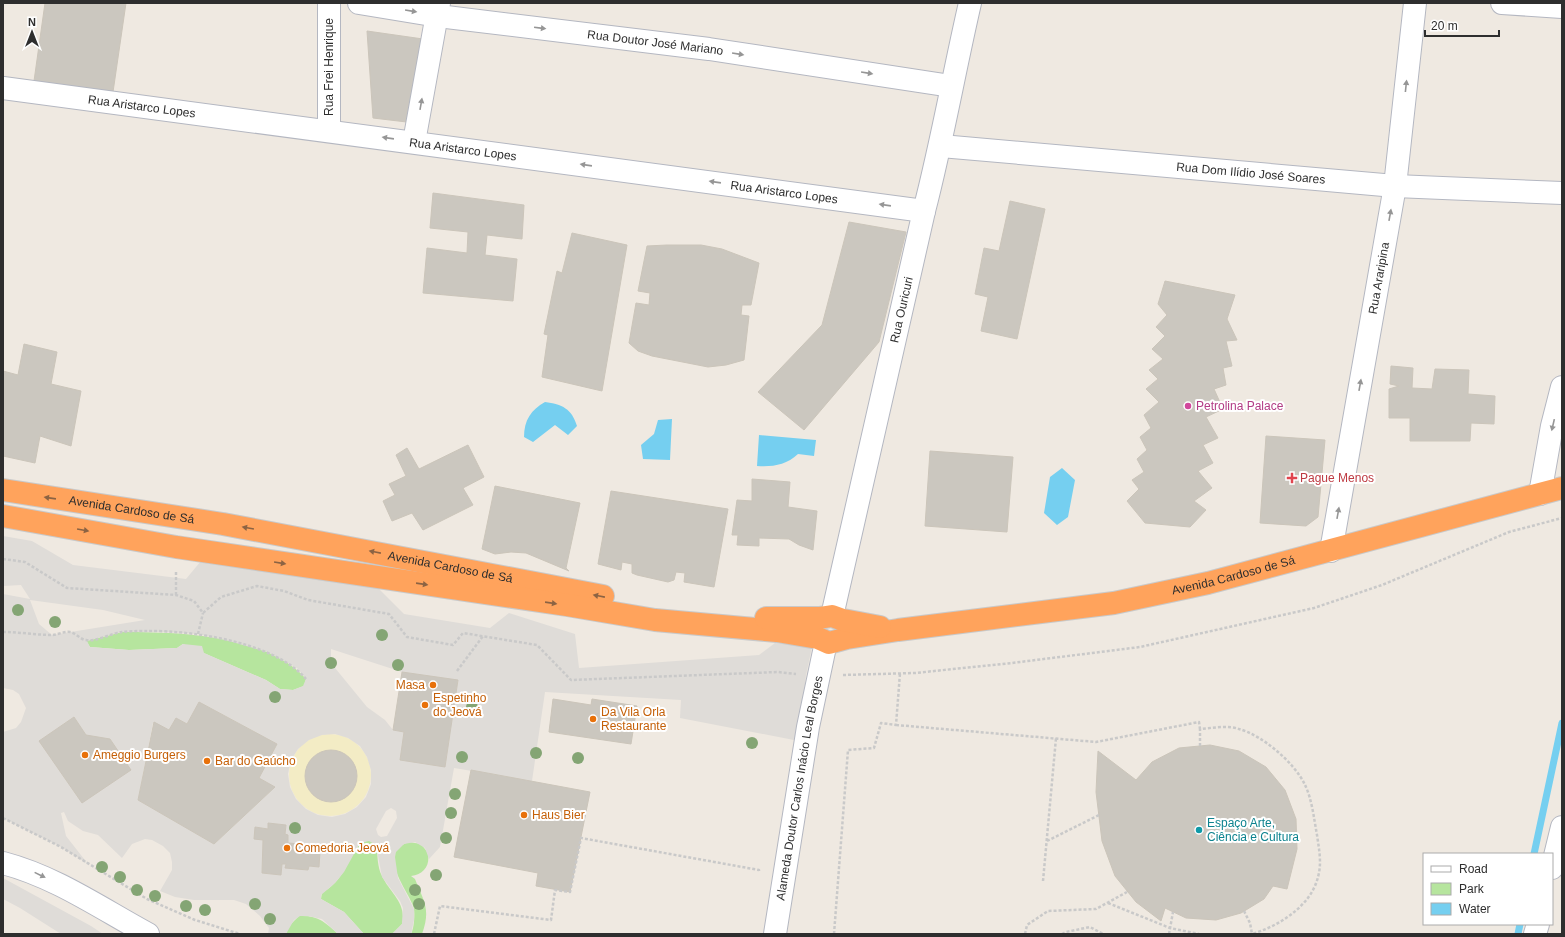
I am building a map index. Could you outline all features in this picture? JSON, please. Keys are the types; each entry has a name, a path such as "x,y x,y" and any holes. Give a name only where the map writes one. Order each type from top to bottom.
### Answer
{"highway":[{"name":"Avenida Cardoso de Sá","path":"3,516 176,547 560,604 655,620 778,631 831,629 898,630 1114,603 1208,583 1562,488"},
{"name":"Avenida Cardoso de Sá","path":"3,490 223,524 656,607 778,619 831,629"}],"street":[{"name":"Rua Frei Henrique","path":"329,3 329,130"},
{"name":"Rua Doutor José Mariano","path":"359,3 439,9 951,86"},
{"name":"Rua Ouricuri","path":"831,629 924,211 941,146 951,86 970,3"},
{"name":"Rua Araripina","path":"1331,551 1395,186 1415,3"},
{"path":"1502,3 1562,7"},
{"path":"414,142 439,9"},
{"name":"Rua Aristarco Lopes","path":"3,88 329,130 924,211"},
{"name":"Rua Dom Ilídio José Soares","path":"941,146 1395,186 1562,193"},
{"path":"1540,494 1552,426 1562,388"},
{"name":"Alameda Doutor Carlos Inácio Leal Borges","path":"775,934 808,727 831,629"},
{"path":"1553,864 1562,827"},
{"path":"3,863 28,869 78,893 148,934"}],"path":[{"path":"198,634 203,612"},
{"path":"3,632 52,635 70,632 86,640 122,632 198,634 229,640 267,652 298,668 306,679"},
{"path":"456,671 483,636"},
{"path":"896,725 900,673"},
{"path":"834,934 848,750 874,748 881,723 1096,742 1199,722 1200,746"},
{"path":"1200,729 1239,728 1260,738 1282,754 1305,784 1315,821 1320,858 1318,877 1310,894 1283,921 1252,934 1250,922 1244,911"},
{"path":"1043,881 1056,738"},
{"path":"1046,841 1099,815"},
{"path":"3,818 61,847 147,899 195,920 240,934"},
{"path":"434,934 440,906 551,920 555,890 570,892 581,838 760,870 758,877"},
{"path":"1025,934 1027,925 1048,911 1096,908 1127,892"},
{"path":"1108,902 1170,928 1199,934"},
{"path":"1169,934 1173,912"},
{"path":"1062,934 1090,928 1103,934"}],"green space":[{"path":"122,632 194,635 245,644 269,653 289,664 306,679 304,686 293,690 280,689 266,680 183,644 177,648 129,650 90,647 86,641"},
{"path":"371,841 376,845 380,872 385,882 397,898 402,910 402,924 392,934 364,934 344,912 321,899 322,893 340,877 360,843"},
{"path":"409,842 421,844 428,853 428,862 425,869 416,875 411,876 415,879 424,900 426,918 422,934 411,934 414,922 414,909 401,883 394,864 394,855 399,847"},
{"path":"299,916 306,916 321,920 338,934 286,934 288,927"}],"sand":[{"path":"330,734 346,737 359,746 368,759 371,775 368,791 359,804 346,813 330,816 314,813 301,804 292,791 289,775 292,759 301,746 314,737"}],"shaded area":[{"path":"3,536 32,541 73,565 186,579 201,561 378,588 404,614 490,628 509,613 575,634 579,668 759,655 775,643 812,647 806,675 799,741 680,718 681,700 545,692 532,781 454,768 440,847 429,859 425,848 415,842 404,844 396,852 395,857 398,878 414,909 414,920 411,934 392,934 402,924 403,908 400,901 382,877 376,845 369,841 360,843 344,872 335,883 321,895 321,899 344,912 364,934 338,934 322,919 300,916 294,920 286,934 268,934 269,928 260,916 246,904 234,900 194,900 175,897 160,891 172,870 172,862 170,853 163,846 152,840 145,839 132,844 122,858 98,835 83,831 68,821 64,812 61,813 66,836 88,864 61,847 3,818 3,732 16,728 21,722 26,708 19,694 13,690 3,688 3,594 30,599 21,585 3,586","holes":["30,600 103,610 145,620 52,635 39,624","122,632 198,634 267,652 297,668 306,679 303,686 293,690 280,689 266,680 204,653 202,646 183,644 177,648 129,650 90,647 87,641","331,649 402,672 458,681 445,766 400,760 404,732 393,730 385,720 367,707 331,663","199,702 277,744 259,778 275,787 214,844 138,800 153,723 169,730 176,718 187,724","74,717 86,735 40,741","335,734 348,738 360,746 367,757 371,770 371,784 366,797 357,807 345,814 332,817 318,815 306,809 296,799 290,787 288,774 291,760 298,749 309,740 322,735","391,808 396,811 397,818 387,836 381,837 378,835 376,829 386,811","269,823 286,825 285,834 288,835 288,843 311,845 311,851 320,852 319,867 309,866 308,870 285,868 286,864 282,864 281,875 262,873 263,840 255,827 268,829"]},
{"path":"3,878 103,934 61,934 3,899"}],"water":[{"path":"545,402 566,408 572,415 577,426 568,435 555,425 533,442 524,437 525,425 532,412"},
{"path":"672,419 670,460 643,459 641,445 654,434 658,420"},
{"path":"759,435 816,440 814,456 798,454 784,463 768,466 757,466"},
{"path":"1062,468 1075,480 1068,517 1057,525 1044,513 1050,477"}],"building":[{"path":"45,3 126,3 113,92 34,81"},
{"path":"367,31 430,40 415,123 373,118"},
{"path":"433,193 524,205 522,239 487,235 485,255 517,259 513,301 423,293 427,248 467,253 468,232 430,228"},
{"path":"1010,201 1045,209 1017,339 981,331 988,297 975,294 984,248 999,251"},
{"path":"849,222 906,232 879,342 804,430 758,392 822,325"},
{"path":"572,233 627,245 602,391 542,377 548,335 544,334 557,271 562,273"},
{"path":"701,245 722,249 759,263 751,305 742,305 741,315 749,316 744,360 726,365 708,367 652,356 638,351 629,343 636,303 649,305 650,293 638,291 647,246"},
{"name":"Petrolina Palace","path":"1165,281 1235,295 1227,319 1237,340 1226,341 1232,366 1223,368 1226,385 1214,389 1223,409 1206,417 1218,438 1203,445 1213,463 1198,471 1212,488 1194,501 1206,510 1190,527 1145,523 1127,501 1139,489 1132,480 1144,472 1137,459 1147,450 1140,437 1151,428 1144,415 1159,402 1146,389 1158,379 1149,370 1163,359 1152,349 1165,336 1156,327 1167,315 1158,304"},
{"path":"24,344 57,352 51,384 81,391 71,446 40,436 35,463 3,456 3,371 18,375"},
{"path":"1391,366 1413,368 1412,388 1432,389 1435,369 1469,370 1468,394 1495,396 1494,424 1471,423 1470,441 1410,441 1410,418 1389,418 1389,389 1399,386 1390,384"},
{"name":"Pague Menos","path":"1266,436 1325,440 1318,517 1306,526 1260,523"},
{"path":"468,445 484,477 463,488 473,505 423,530 412,513 392,521 383,501 395,495 389,484 406,476 396,455 407,448 419,469"},
{"path":"930,451 1013,457 1007,532 925,526"},
{"path":"752,479 790,482 788,507 817,511 813,550 799,545 789,539 759,538 759,546 737,545 738,535 732,535 737,500 752,501"},
{"path":"495,486 580,503 566,568 569,571 526,553 511,552 495,554 482,549"},
{"path":"611,491 728,509 714,587 684,582 685,573 676,572 674,580 668,582 632,573 632,564 622,562 621,570 598,564"},
{"name":"Espetinho do Jeová","path":"402,672 458,680 445,767 400,760 404,732 393,730"},
{"name":"Da Vila Orla Restaurante","path":"553,699 591,705 592,699 637,706 631,744 549,732"},
{"name":"Bar do Gaúcho","path":"199,702 277,744 259,778 275,787 214,844 138,800 154,722 169,730 176,718 187,724"},
{"name":"Ameggio Burgers","path":"74,717 86,735 110,739 131,770 82,803 39,741"},
{"name":"Espaço Arte, Ciência e Cultura","path":"1210,745 1239,751 1266,767 1285,790 1296,819 1297,849 1287,889 1273,886 1264,899 1241,913 1216,920 1186,918 1165,908 1161,921 1136,902 1115,876 1102,841 1096,792 1098,751 1136,780 1152,762 1179,748"},
{"path":"326,750 336,750 345,754 353,762 357,771 357,781 353,790 345,798 336,802 326,802 317,798 309,790 305,781 305,771 309,762 317,754"},
{"name":"Haus Bier","path":"471,770 590,792 570,892 536,886 538,873 454,857"},
{"name":"Comedoria Jeová","path":"268,823 286,825 285,834 288,835 288,843 311,845 311,851 320,852 319,867 309,866 308,870 285,868 286,864 282,864 281,875 262,873 263,840 254,839 255,827 268,829"}],"waterway":[{"path":"1534,853 1562,723"},
{"path":"1518,934 1520,925"}],"place":[{"name":"Petrolina Palace","path":"1188,406"},
{"name":"Pague Menos","path":"1292,478"},
{"name":"Masa","path":"433,685"},
{"name":"Espetinho do Jeová","path":"425,705"},
{"name":"Da Vila Orla Restaurante","path":"593,719"},
{"name":"Ameggio Burgers","path":"85,755"},
{"name":"Bar do Gaúcho","path":"207,761"},
{"name":"Haus Bier","path":"524,815"},
{"name":"Espaço Arte, Ciência e Cultura","path":"1199,830"},
{"name":"Comedoria Jeová","path":"287,848"}]}
